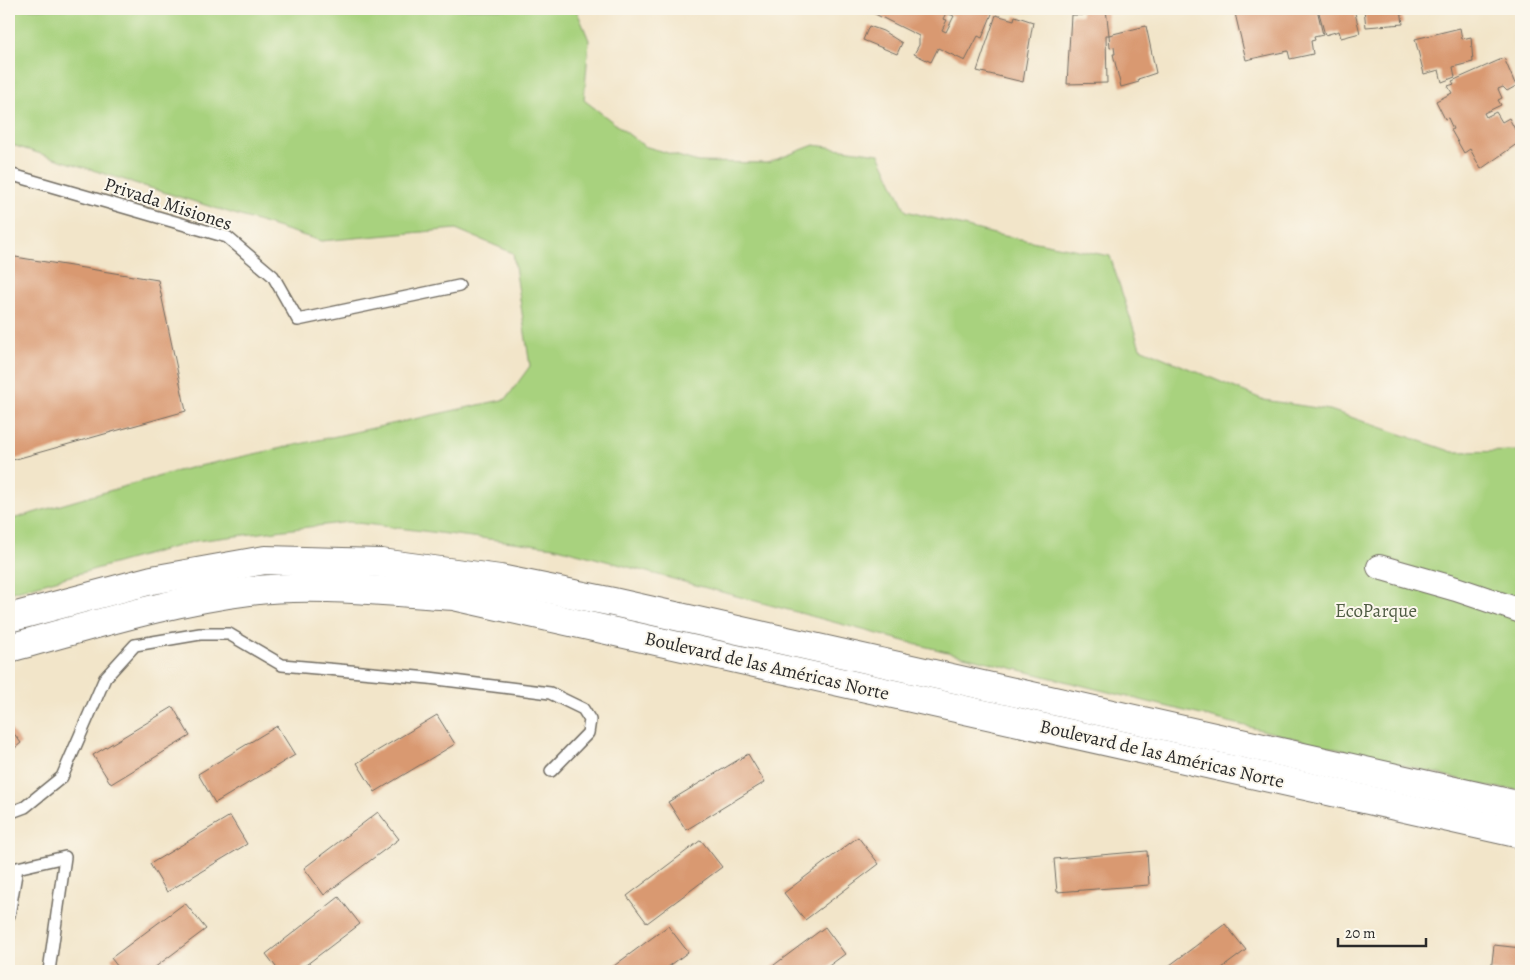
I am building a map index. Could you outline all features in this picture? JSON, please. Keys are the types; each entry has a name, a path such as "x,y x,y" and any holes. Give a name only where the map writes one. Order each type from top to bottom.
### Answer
{"main road":[{"name":"Boulevard de las Américas Norte","path":"9,618 152,580 265,560 381,563 500,579 613,602 1521,806"},
{"name":"Boulevard de las Américas Norte","path":"9,648 184,602 250,591 317,588 454,596 1521,834"}],"street":[{"path":"1379,567 1456,589 1521,611"}],"lane":[{"name":"Privada Misiones","path":"9,174 227,237 273,276 298,320 459,286"},
{"path":"9,814 25,807 62,776 106,678 135,645 200,634 229,634 282,665 429,678 550,693 583,709 590,720 588,733 551,771"},
{"path":"9,915 17,868 65,857 48,971"}],"green space":[{"name":"EcoParque","path":"9,9 576,9 589,40 584,100 644,146 698,162 767,163 814,145 879,154 906,211 994,234 1110,256 1140,348 1264,400 1330,410 1453,452 1521,451 1521,790 1491,787 919,645 554,547 349,522 196,541 9,593 9,520 181,470 506,399 530,366 513,253 456,229 321,241 9,144"}],"building":[{"path":"874,9 957,9 966,12 967,9 994,9 982,38 978,36 965,61 938,48 931,62 914,54 919,45 919,36 873,13","holes":["946,13 954,16 946,32 942,30 947,20 943,19"]},
{"path":"1081,9 1106,9 1109,35 1106,35 1107,83 1067,84 1071,15 1082,15"},
{"path":"1234,9 1317,9 1323,35 1314,37 1315,40 1311,41 1313,54 1290,59 1288,51 1246,60"},
{"path":"1318,9 1354,9 1360,33 1341,38 1339,31 1325,35"},
{"path":"1364,9 1401,9 1403,24 1366,27"},
{"path":"996,15 1014,20 1015,16 1033,22 1023,82 977,71"},
{"path":"869,26 883,31 902,43 897,54 863,40"},
{"path":"1146,26 1156,73 1138,79 1139,82 1121,87 1113,54 1115,54 1114,47 1110,48 1109,35"},
{"path":"1460,28 1462,39 1471,37 1473,62 1453,67 1455,77 1442,82 1439,70 1424,74 1415,39"},
{"path":"1504,58 1516,86 1507,91 1503,87 1498,89 1502,98 1498,100 1501,105 1484,113 1486,117 1496,112 1502,122 1509,118 1521,141 1481,169 1470,149 1464,153 1451,130 1453,129 1448,118 1445,119 1436,101 1452,93 1448,86 1454,84 1452,81"},
{"path":"9,256 158,280 186,411 9,461"},
{"path":"173,707 190,736 111,784 93,755"},
{"path":"437,715 455,744 375,792 357,763"},
{"path":"277,726 295,755 215,803 198,774"},
{"path":"9,727 21,743 9,753"},
{"path":"748,754 765,782 686,830 668,802"},
{"path":"378,812 399,839 324,895 304,868"},
{"path":"230,816 247,844 167,892 150,864"},
{"path":"858,837 879,864 805,920 784,893"},
{"path":"701,840 722,867 647,923 627,896"},
{"path":"1147,851 1149,885 1057,892 1054,859"},
{"path":"339,897 360,924 298,971 279,971 266,954"},
{"path":"185,903 206,929 150,971 121,971 111,958"},
{"path":"1225,924 1246,950 1218,971 1162,971"},
{"path":"668,926 688,952 663,971 607,971"},
{"path":"825,927 845,954 822,971 766,971"},
{"path":"1494,945 1521,948 1521,971 1491,971"}]}
